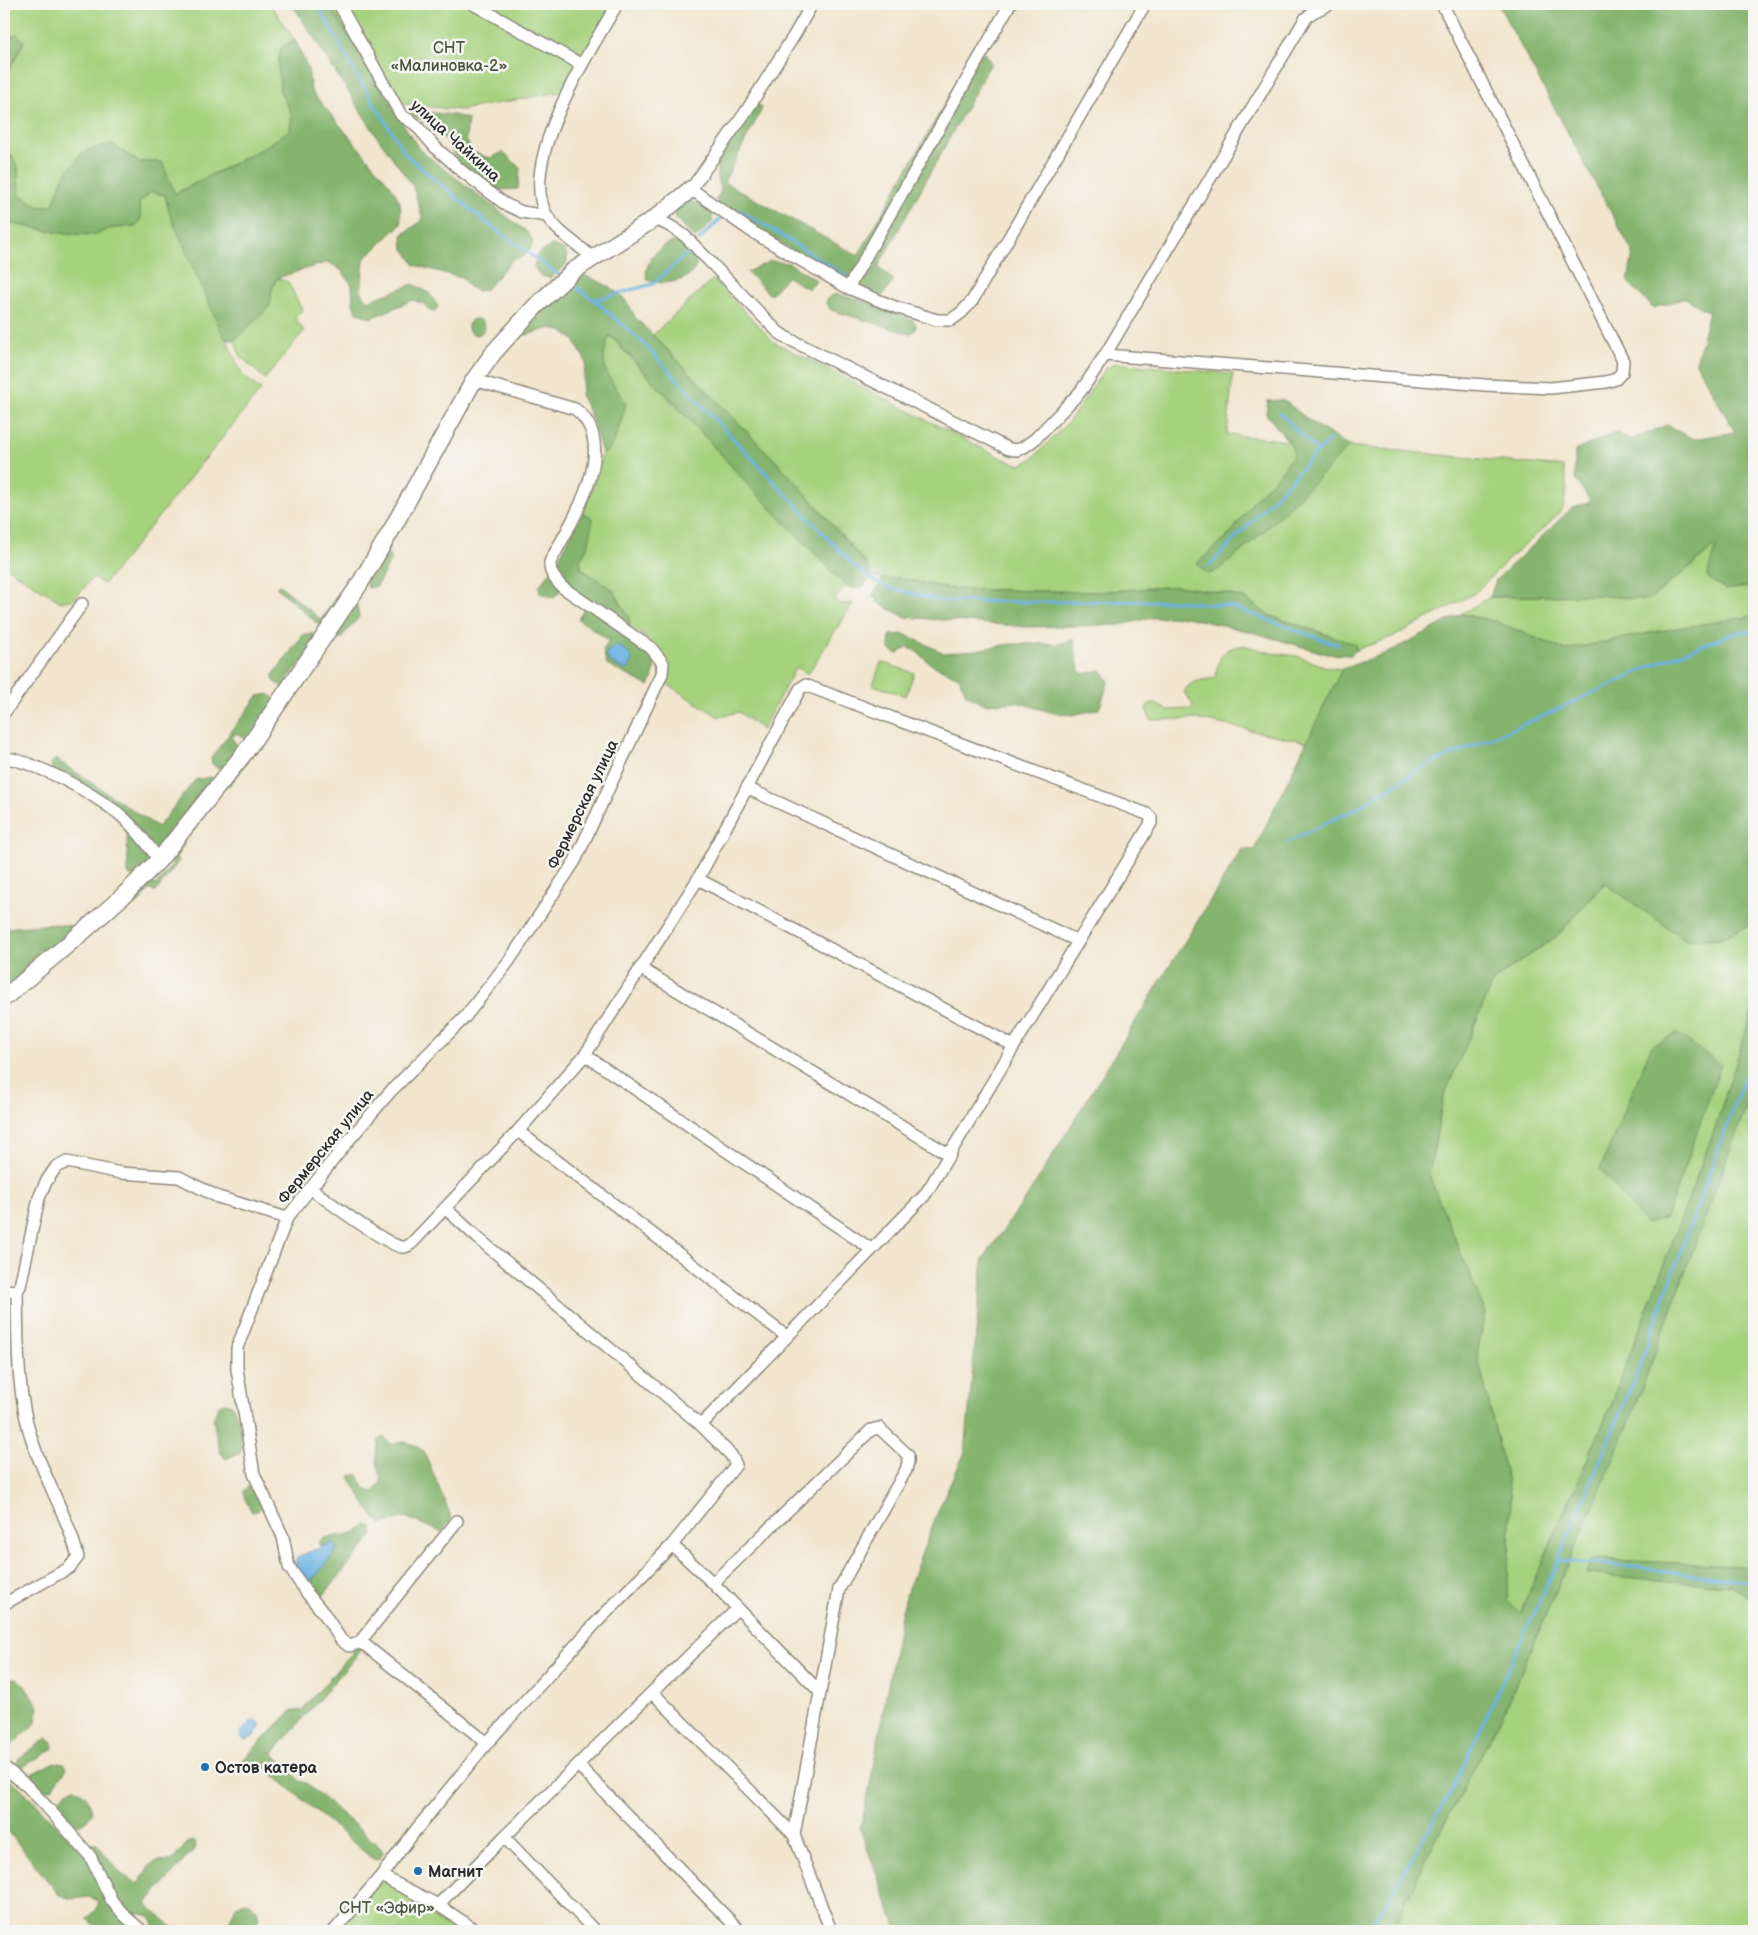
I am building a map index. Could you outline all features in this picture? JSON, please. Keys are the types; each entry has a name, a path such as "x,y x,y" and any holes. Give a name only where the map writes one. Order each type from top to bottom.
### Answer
{"street":[{"name":"улица Чайкина","path":"339,4 401,116 415,124 435,147 463,172 505,204 522,212 547,216"},
{"path":"473,4 582,65"},
{"path":"592,258 547,216 540,196 542,164 550,135 564,100 617,4"},
{"path":"4,998 105,912 159,860 246,751 328,632 392,529 474,380 494,352 534,308 573,271 654,219 691,189 745,113 812,4"},
{"path":"848,288 1010,4"},
{"path":"691,189 751,231 848,288 895,308 937,320 951,320 972,301 1145,4"},
{"path":"654,219 669,225 686,238 778,332 787,338 1009,448 1017,450 1036,439 1081,391 1105,355 1305,19 1313,12 1330,4"},
{"path":"1105,355 1485,385 1551,388 1606,382 1616,379 1622,372 1623,361 1442,4"},
{"name":"Фермерская улица","path":"474,380 575,409 583,415 592,433 594,443 591,475 581,505 550,562 552,576 562,587 651,648 663,663 662,674 575,861 508,961 466,1017 390,1092 287,1218 237,1348 236,1369 254,1474 283,1536 289,1567 307,1593 326,1615 341,1640 350,1646 358,1643 365,1645 487,1742"},
{"path":"4,713 82,604"},
{"path":"310,1188 400,1248 412,1243 518,1131 585,1054 698,879 800,689 805,685 1147,814 1151,818 1151,822 924,1196 700,1425"},
{"path":"4,756 40,767 118,814 140,834 159,860"},
{"path":"747,788 1078,941"},
{"path":"698,879 1014,1046"},
{"path":"640,968 950,1155"},
{"path":"585,1054 871,1249"},
{"path":"518,1131 786,1336"},
{"path":"4,1604 69,1568 78,1557 73,1536 32,1443 20,1374 17,1291 20,1286 39,1198 46,1182 56,1167 67,1162 120,1173 179,1177 218,1197 287,1218"},
{"path":"334,1931 381,1876 487,1742 593,1626 672,1545 736,1464 731,1454 700,1425 479,1239 445,1208"},
{"path":"4,1290 17,1291"},
{"path":"713,1583 870,1430 879,1428 908,1455 906,1470 839,1589 794,1835"},
{"path":"358,1643 457,1521"},
{"path":"672,1545 713,1583 820,1692"},
{"path":"438,1905 504,1837 737,1609"},
{"path":"653,1693 794,1835 830,1931"},
{"path":"578,1765 740,1931"},
{"path":"4,1767 48,1807 90,1856 112,1901 142,1931"},
{"path":"504,1837 595,1931"},
{"path":"381,1876 438,1905 477,1931"}],"green space":[{"path":"4,4 270,4 296,42 290,42 280,91 292,115 290,130 265,147 174,194 162,162 139,162 112,144 84,151 63,177 53,205 39,207 19,194 18,167 12,156 4,156 4,80 24,42 4,39"},
{"path":"292,4 329,4 417,146 426,155 527,232 533,241 530,250 521,258 514,258 486,289 478,291 469,287 462,278 415,265 403,247 402,235 423,220 413,186 376,135"},
{"name":"СНТ «Малиновка-2»","path":"317,4 617,4 567,91 460,110 372,100"},
{"path":"1498,4 1754,4 1754,586 1726,590 1707,577 1717,545 1649,600 1598,595 1490,597 1496,580 1572,508 1591,502 1575,479 1575,451 1616,432 1631,440 1667,425 1693,439 1735,432 1696,363 1709,312 1686,298 1653,308 1628,282 1633,253"},
{"path":"18,34 24,42 4,80 4,39"},
{"path":"290,42 296,42 308,69 311,91 391,186 400,202 401,224 364,259 361,291 368,301 413,284 429,293 438,306 435,311 430,311 424,304 413,300 371,318 358,313 353,303 352,285 341,270 328,262 277,278 272,289 270,306 235,340 229,340 224,337 170,215 165,195 151,192 139,203 141,218 135,227 112,228 92,235 60,233 13,224 4,217 4,156 12,156 18,168 19,194 39,207 53,205 63,177 84,151 112,144 139,162 162,162 175,194 265,147 290,130 292,115 280,91 278,61 281,48"},
{"path":"984,53 991,63 878,267 894,280 881,298 847,284 717,204 716,199 721,191 716,172 719,158 727,142 753,105 759,104 762,109 724,182 858,256 973,54"},
{"path":"415,111 454,115 468,119 466,139 472,152 490,158 503,152 520,168 518,189 499,190 473,174 459,163 446,141 429,123 410,115"},
{"path":"151,192 165,195 170,215 243,376 261,390 104,584 93,577 75,599 61,602 4,566 4,217 13,224 60,233 92,235 112,228 135,227 141,218 139,203"},
{"path":"692,201 713,212 712,222 696,238 676,218 675,210 685,202"},
{"path":"677,241 690,250 696,259 695,267 690,274 682,279 671,282 659,283 647,280 647,266 650,260 664,246"},
{"path":"552,245 565,250 567,255 566,264 550,278 540,276 534,266 537,255"},
{"path":"771,261 789,263 816,280 809,289 787,277 770,295 747,272"},
{"path":"583,275 608,286 620,295 631,308 635,317 796,482 869,568 871,576 864,586 854,589 846,586 740,476 610,335 606,346 604,364 610,379 626,404 615,439 608,451 602,453 592,419 581,396 586,362 574,340 564,332 551,328 526,335 522,332 575,277"},
{"path":"277,278 288,282 302,310 295,318 304,331 265,379 240,356 235,340 270,306 272,289"},
{"path":"713,279 774,342 1001,458 1021,465 1033,458 1070,420 1106,368 1116,363 1233,374 1227,434 1288,441 1266,414 1268,401 1283,400 1315,425 1349,446 1563,467 1567,487 1563,508 1548,525 1514,554 1475,593 1397,635 1356,650 1355,644 1268,615 1246,599 1224,593 1177,586 1097,592 951,589 899,578 883,579 871,576 869,567 796,482 653,335"},
{"path":"835,294 858,299 913,320 916,325 915,330 910,334 831,310 826,303 828,298"},
{"path":"476,319 482,321 484,327 482,333 476,335 470,333 468,327 470,321"},
{"path":"609,335 740,476 846,586 834,599 839,604 853,603 808,674 796,667 762,730 739,712 719,717 662,681 654,645 630,625 629,618 613,590 582,569 580,561 589,543 582,513 593,487 602,453 608,451 615,439 626,404 605,371 603,354"},
{"path":"1283,400 1315,425 1349,446 1251,543 1218,570 1208,574 1196,564 1231,533 1254,500 1279,474 1294,454 1289,441 1266,414 1268,401"},
{"path":"582,513 593,518 589,543 580,561 582,569 613,590 629,618 630,625 623,637 646,651 654,661 655,667 649,686 607,665 603,651 609,640 578,619 588,602 565,585 554,598 540,593 539,586 555,566"},
{"path":"379,537 391,559 377,586 368,588 365,579 374,563 369,552"},
{"path":"1718,544 1726,590 1754,586 1754,616 1659,631 1565,650 1497,622 1461,614 1490,597 1598,595 1649,599"},
{"path":"355,570 346,584 349,601 357,606 359,617 340,639 336,638 324,655 314,648 288,678 296,696 256,751 248,740 236,733 232,738 248,761 229,786 226,784 229,767 217,768 212,764 211,758 258,696 269,694 276,700 284,688 274,681 273,675 303,635 311,633 322,641 326,631 276,587 280,585 321,620"},
{"path":"899,578 951,589 1097,592 1177,586 1224,593 1246,599 1268,615 1355,644 1356,650 1351,655 1327,654 1255,633 1186,617 1151,618 1120,625 1028,627 905,617 880,604 872,596 883,579"},
{"path":"1461,614 1497,622 1565,650 1659,631 1754,616 1754,923 1720,938 1686,940 1604,883 1557,936 1494,980 1443,1098 1429,1176 1485,1312 1477,1354 1511,1496 1507,1600 1520,1613 1610,1408 1715,1128 1754,1005 1754,1085 1628,1426 1502,1716 1423,1864 1393,1931 898,1931 860,1829 869,1790 900,1619 908,1589 940,1506 965,1452 983,1259 1028,1195 1242,849 1254,850 1342,669 1389,652"},
{"path":"904,634 944,653 1009,644 1058,644 1074,640 1079,670 1083,674 1101,670 1109,681 1099,709 1073,715 1050,712 1017,702 985,704 966,694 959,677 932,665 917,652 908,647 897,654 889,649 890,635"},
{"path":"1243,645 1272,653 1297,656 1327,667 1342,669 1307,742 1196,719 1151,720 1146,709 1148,705 1153,703 1168,710 1190,709 1193,705 1184,692 1187,688 1197,681 1215,678 1222,655 1230,649"},
{"path":"881,662 914,673 906,696 873,685"},
{"path":"57,760 158,827 195,780 211,777 217,782 166,846 156,850 141,833 52,770 51,763"},
{"path":"128,828 150,854 149,862 135,876 130,876 128,873"},
{"path":"185,842 176,858 179,861 155,893 150,889 138,904 133,904 132,899 146,884 157,884 172,865 171,858"},
{"path":"1605,883 1686,940 1720,938 1754,923 1754,1005 1715,1128 1610,1408 1520,1613 1507,1600 1511,1496 1477,1354 1485,1312 1429,1176 1443,1098 1494,980 1557,936"},
{"path":"55,924 71,926 73,930 4,991 4,928"},
{"path":"1677,1033 1721,1065 1666,1218 1646,1224 1600,1169 1651,1047"},
{"path":"1754,1085 1754,1567 1592,1559 1586,1573 1731,1586 1754,1599 1754,1931 1393,1931 1423,1864 1502,1716 1628,1426"},
{"path":"224,1403 232,1405 235,1411 239,1422 241,1440 240,1453 226,1459 220,1452 213,1420 218,1406"},
{"path":"384,1437 392,1445 401,1442 408,1443 424,1451 452,1519 441,1532 405,1517 382,1524 374,1518 350,1479 351,1475 358,1475 364,1488 372,1493 377,1488 381,1477 377,1450 379,1440"},
{"path":"250,1485 257,1490 262,1504 258,1511 252,1512 246,1501 243,1491"},
{"path":"366,1525 372,1526 373,1535 322,1597 314,1592 311,1581 336,1551 332,1543 321,1546 319,1542 323,1538 352,1534"},
{"path":"1592,1559 1754,1567 1754,1599 1731,1586 1586,1574"},
{"path":"357,1647 361,1649 360,1652 273,1753 300,1781 306,1783 381,1848 383,1852 380,1858 376,1860 370,1857 263,1766 242,1773 238,1765 292,1710 302,1710"},
{"path":"17,1678 29,1691 39,1707 36,1723 4,1752 4,1679"},
{"path":"47,1738 53,1742 53,1749 22,1767 17,1764 19,1758"},
{"path":"54,1762 64,1764 67,1768 53,1788 44,1792 27,1779 28,1776"},
{"path":"4,1774 23,1790 73,1842 96,1843 121,1874 138,1884 150,1865 158,1861 172,1861 188,1842 195,1841 196,1847 146,1904 177,1931 157,1931 150,1916 133,1912 124,1922 135,1931 110,1931 103,1925 99,1929 87,1919 96,1910 99,1901 89,1897 72,1899 59,1895 4,1826"},
{"path":"75,1788 87,1798 92,1813 84,1823 72,1826 60,1814 54,1804 66,1792"},
{"name":"СНТ «Эфир»","path":"381,1876 475,1931 334,1931"},
{"path":"248,1901 257,1910 259,1919 248,1931 226,1931 236,1906"}],"water":[{"path":"615,646 623,649 631,656 629,669 625,670 610,662 606,656 607,652"},
{"path":"331,1543 336,1546 336,1551 311,1581 305,1581 295,1565 297,1557"},
{"path":"255,1720 260,1723 260,1728 253,1737 245,1740 241,1737 240,1732"}],"waterway":[{"path":"317,4 353,69 406,155 488,224 560,276"},
{"path":"733,210 743,212 847,276"},
{"path":"699,240 720,219"},
{"path":"569,282 594,300 653,284 691,250"},
{"path":"594,300 640,340 854,566 886,587 942,601 1175,601 1229,606 1338,645"},
{"path":"1280,413 1317,451"},
{"path":"1209,566 1330,439"},
{"path":"1286,843 1359,807 1423,767 1541,717 1664,660 1735,633 1754,631"},
{"path":"1369,1931 1452,1790 1558,1561 1638,1370 1754,1050"},
{"path":"1558,1561 1633,1567 1754,1582"}],"place":[{"name":"Остов катера","path":"205,1767"},
{"name":"Магнит","path":"418,1871"}]}
